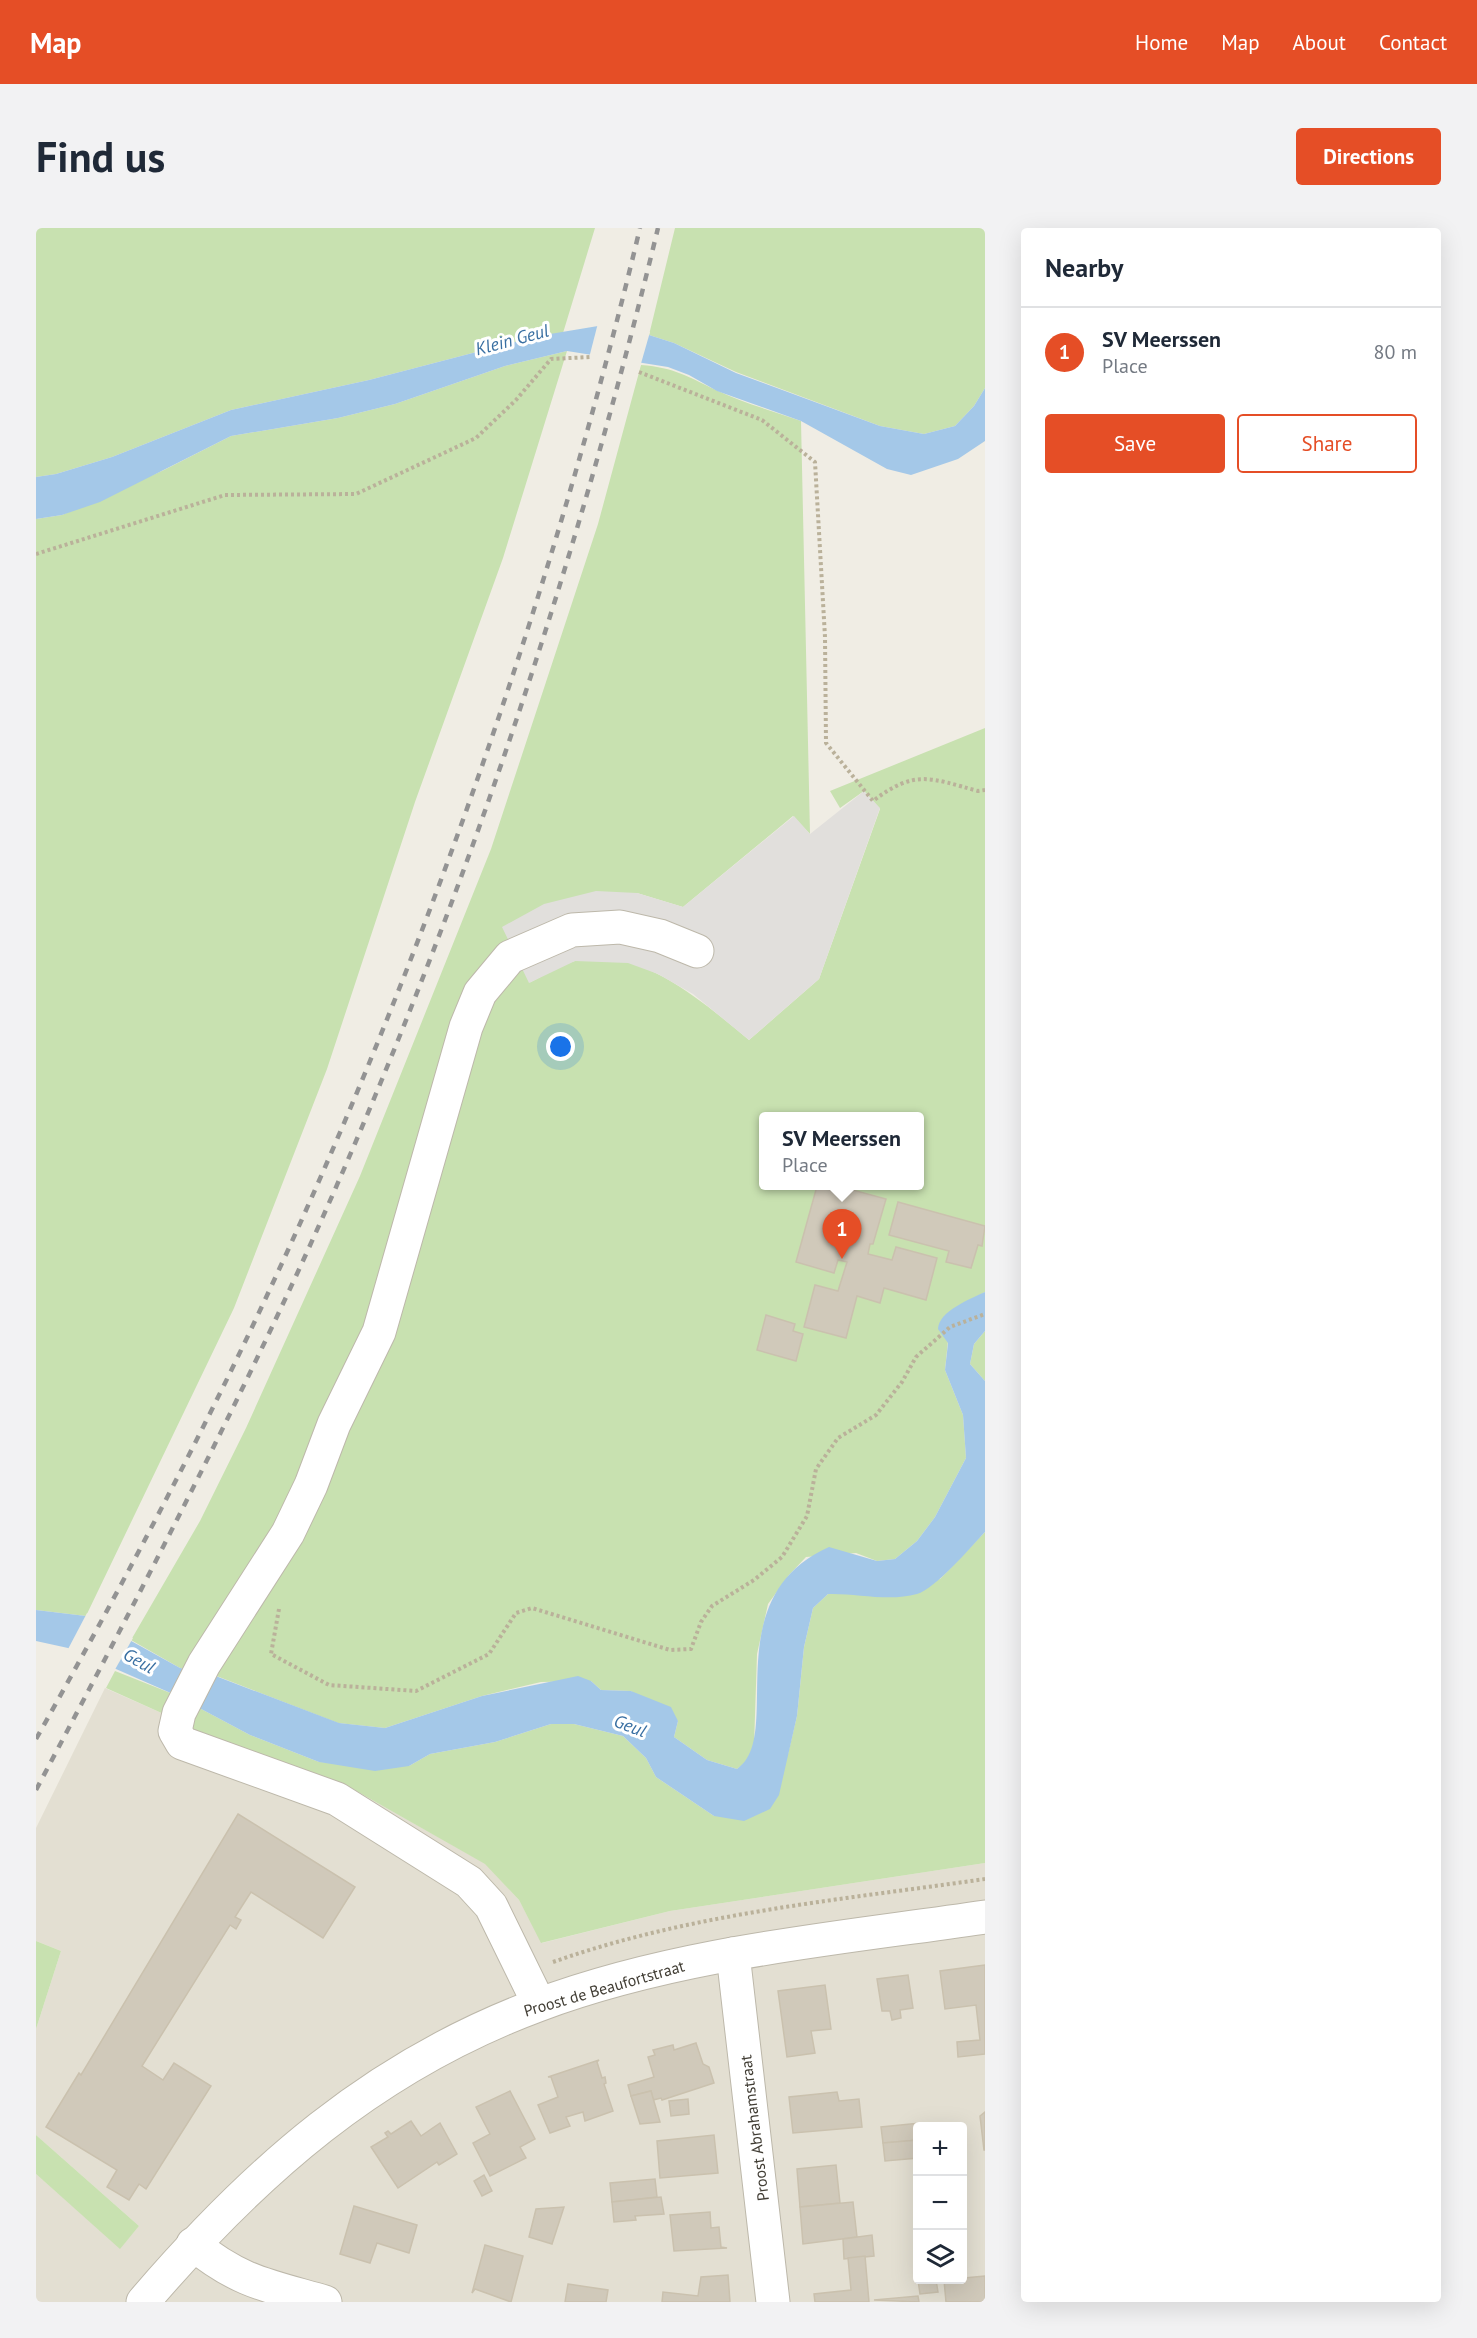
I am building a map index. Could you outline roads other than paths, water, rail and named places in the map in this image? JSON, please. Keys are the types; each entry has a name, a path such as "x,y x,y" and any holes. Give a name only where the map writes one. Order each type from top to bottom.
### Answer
{"street":[{"path":"539,2004 491,1906 469,1882 337,1800 182,1743 175,1731 179,1713 204,1664 288,1533 311,1485 334,1424 379,1332 466,1027 480,993 510,957 573,930 620,927 660,936 696,951"},
{"name":"Proost de Beaufortstraat","path":"143,2302 193,2244 278,2160 374,2089 431,2054 482,2028 539,2004 636,1976 734,1954 985,1917"},
{"name":"Proost Abrahamstraat","path":"734,1954 773,2302"},
{"path":"193,2244 220,2266 247,2280 325,2302"}],"water":[{"path":"598,326 649,335 674,343 736,373 880,426 924,434 955,426 974,406 985,388 985,441 958,459 911,475 887,469 801,421 717,391 689,375 668,367 567,351 505,366 395,404 338,418 231,436 100,502 62,515 36,519 36,477 56,474 112,457 231,410 369,380 538,336"},
{"name":"Geul","path":"985,1292 985,1331 974,1344 970,1364 985,1381 985,1532 943,1576 925,1591 895,1597 828,1594 813,1608 804,1647 797,1716 779,1795 770,1809 744,1821 714,1816 656,1777 646,1758 623,1736 574,1724 551,1724 495,1742 430,1754 409,1766 375,1771 319,1762 250,1735 173,1694 68,1648 36,1641 36,1610 86,1616 180,1668 213,1675 339,1723 385,1728 482,1696 578,1676 591,1681 601,1690 631,1691 671,1707 678,1721 674,1737 707,1760 737,1769 750,1752 756,1728 758,1665 762,1631 773,1599 794,1570 829,1547 877,1561 895,1559 917,1541 935,1517 966,1458 963,1415 945,1370 948,1343 938,1329 949,1311"}],"railway":[{"path":"36,1739 135,1559 228,1377 293,1240 354,1100 411,958 465,814 515,668 561,522 603,375 640,228"},
{"path":"36,1790 234,1406 296,1276 406,1021 456,891 546,629 587,496 658,228"}],"place":[{"name":"SV Meerssen","path":"842,1259"}],"water label":[{"name":"Klein Geul","path":"512,340"}]}
